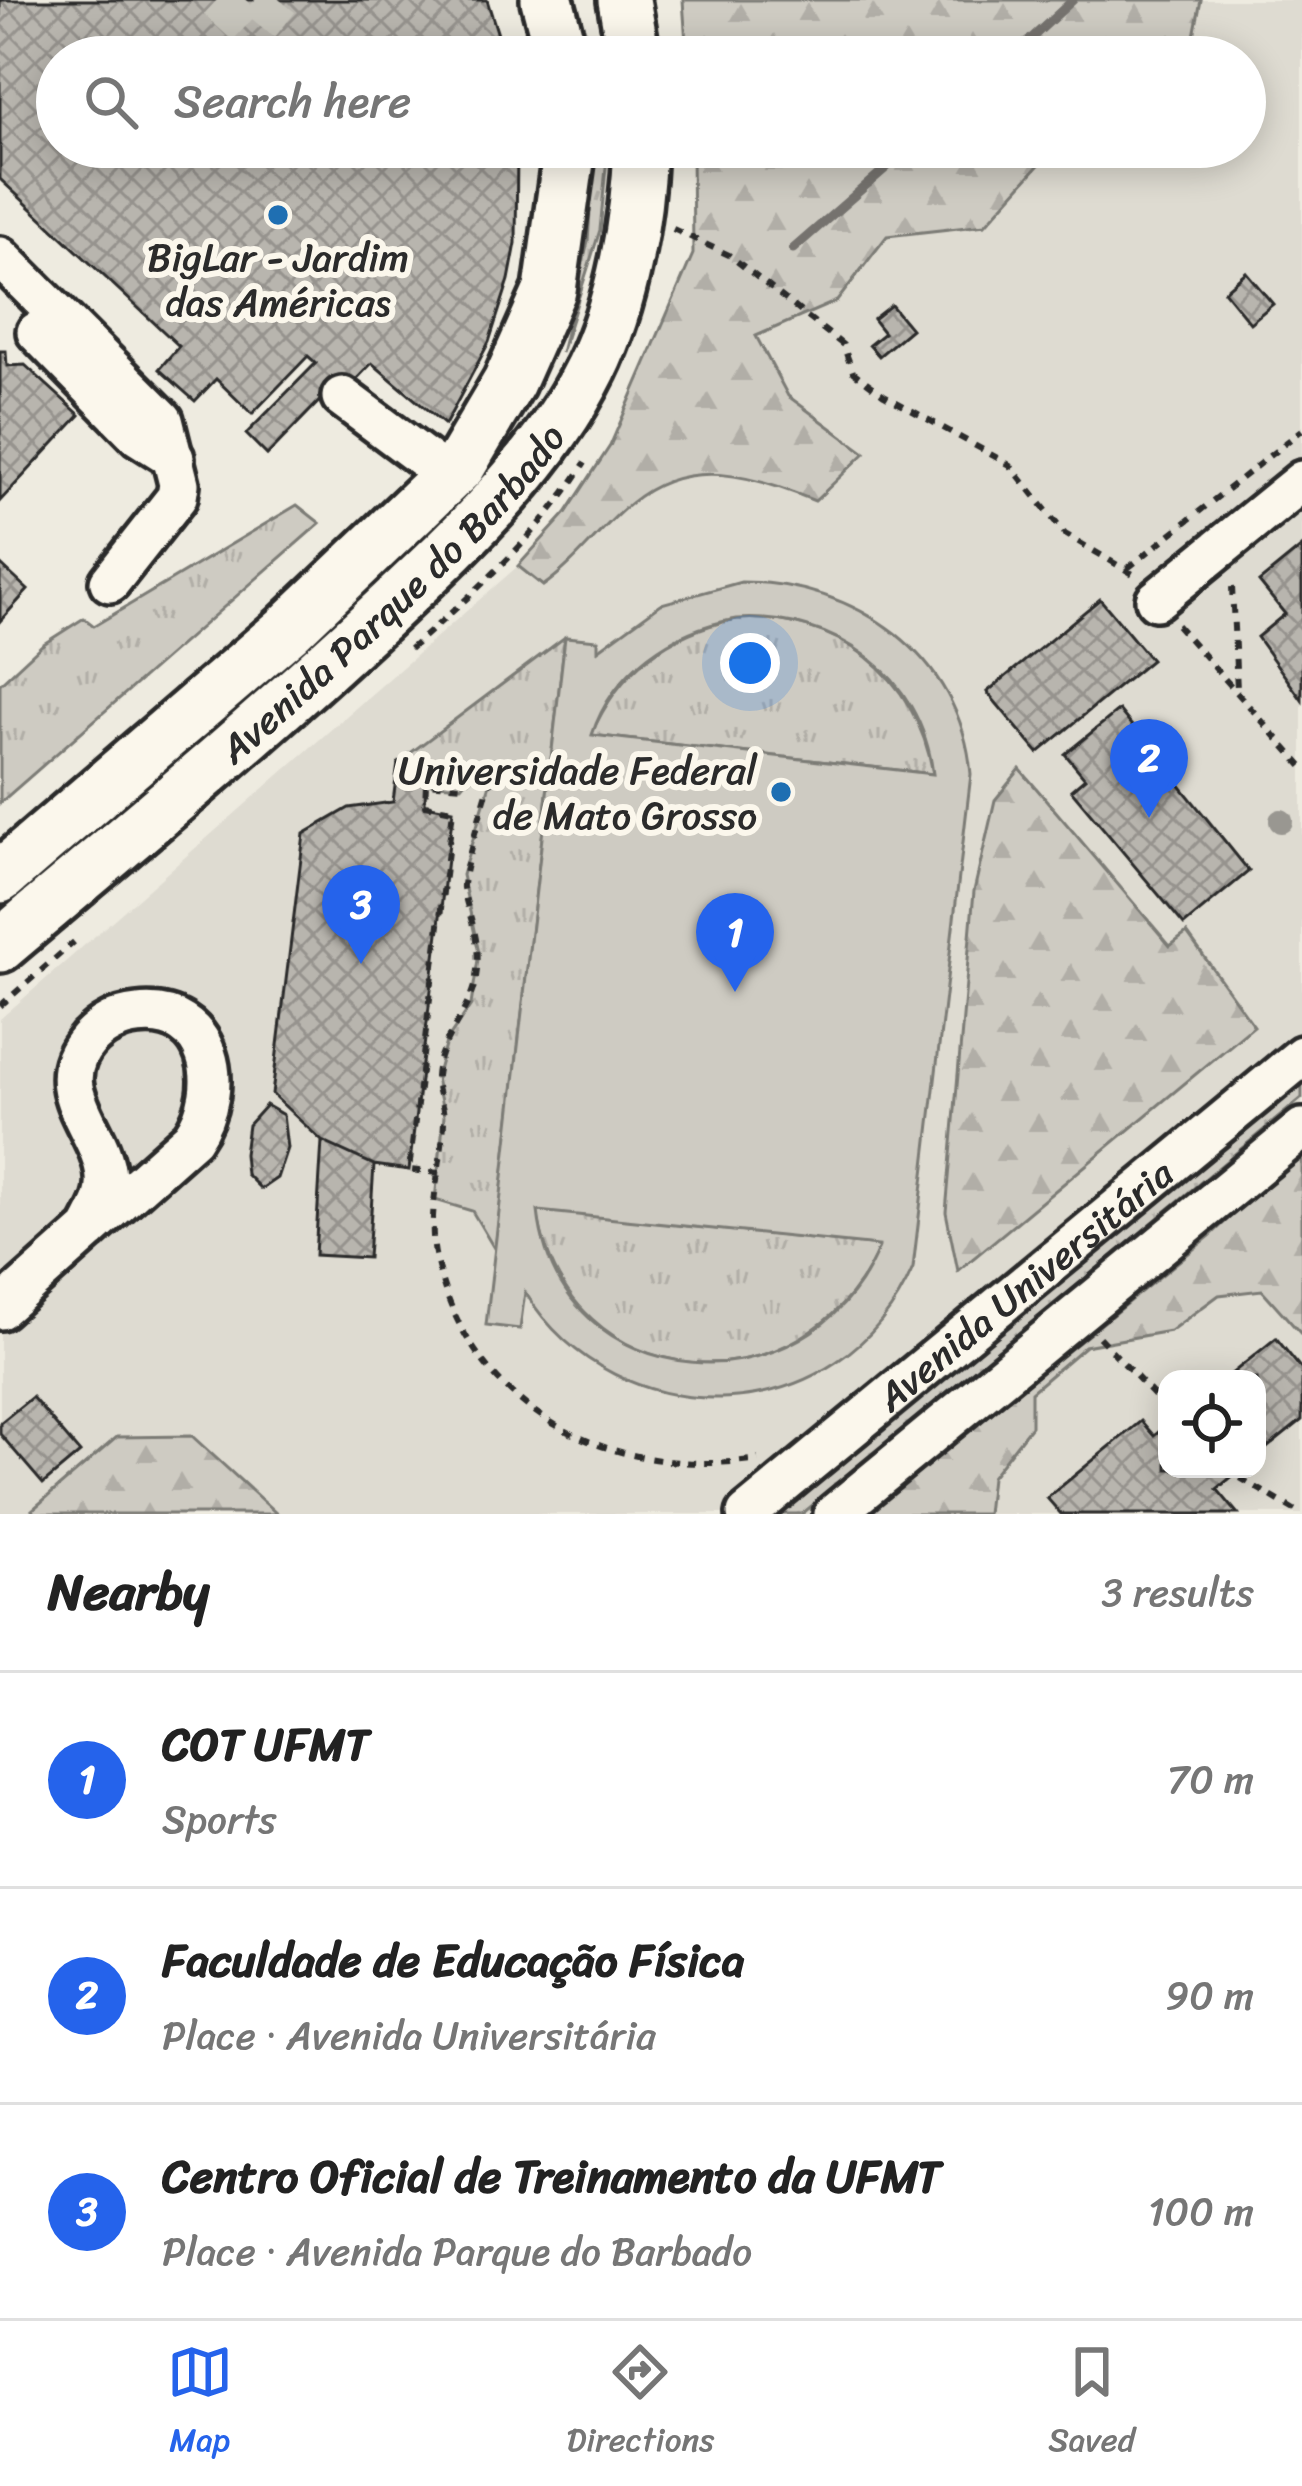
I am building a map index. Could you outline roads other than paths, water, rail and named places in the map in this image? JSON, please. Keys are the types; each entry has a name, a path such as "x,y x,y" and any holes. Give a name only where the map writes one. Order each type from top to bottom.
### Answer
{"main road":[{"path":"547,0 556,36"},
{"path":"624,0 630,36"},
{"name":"Avenida Parque do Barbado","path":"0,877 320,600 448,476 509,382 550,290 568,168"},
{"name":"Avenida Parque do Barbado","path":"0,946 358,636 477,525 523,469 591,368 621,286 637,168"}],"street":[{"path":"0,257 163,420 174,458 177,496 110,582"},
{"path":"0,294 139,436 174,458"},
{"path":"342,397 448,476"},
{"path":"1156,600 1302,481"},
{"path":"0,1309 89,1230 192,1138 205,1120 213,1088 211,1063 201,1040 164,1015 118,1018 88,1040 75,1062 74,1099 106,1173 106,1196 89,1230"},
{"name":"Avenida Universitária","path":"747,1514 1302,1056"},
{"name":"Avenida Universitária","path":"834,1514 1302,1129"}],"waterway":[{"path":"1034,36 1073,0"},
{"path":"793,249 886,168"}],"tunnel":[{"path":"217,0 253,33 280,0"}],"place":[{"name":"BigLar - Jardim das Américas","path":"278,215"},
{"name":"Universidade Federal de Mato Grosso","path":"781,792"},
{"name":"Faculdade de Educação Física","path":"1149,818"},
{"name":"Centro Oficial de Treinamento da UFMT","path":"361,964"},
{"name":"COT UFMT","path":"735,992"}]}
